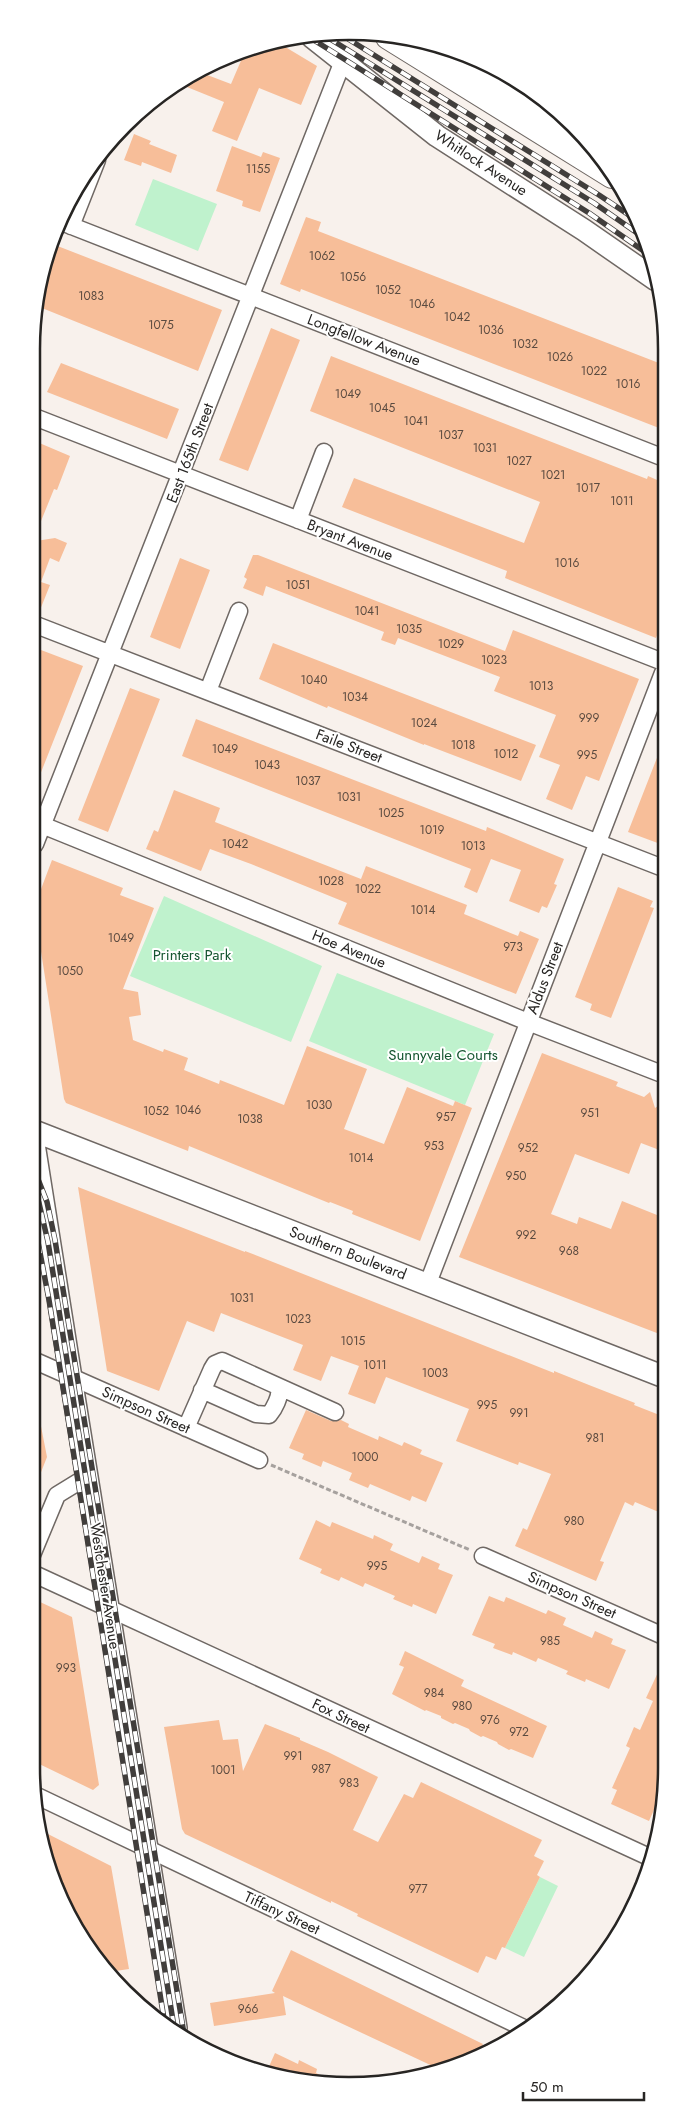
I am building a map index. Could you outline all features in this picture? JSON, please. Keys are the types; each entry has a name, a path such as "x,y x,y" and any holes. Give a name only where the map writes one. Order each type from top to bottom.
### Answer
{"highway":[{"path":"400,45 599,168"}],"main road":[{"name":"Whitlock Avenue","path":"319,42 383,95 438,136 584,230 648,275"},
{"path":"450,57 563,127"},
{"name":"Southern Boulevard","path":"40,1133 428,1283 658,1374"},
{"name":"Westchester Avenue","path":"40,1183 175,2024"}],"street":[{"name":"East 165th Street","path":"40,820 111,654 344,61"},
{"path":"67,224 81,194"},
{"name":"Longfellow Avenue","path":"67,224 658,456"},
{"name":"Bryant Avenue","path":"40,419 658,660"},
{"path":"298,520 324,452"},
{"path":"208,691 240,610"},
{"name":"Faile Street","path":"40,627 658,866"},
{"name":"Aldus Street","path":"428,1283 658,686"},
{"name":"Hoe Avenue","path":"40,826 658,1072"},
{"path":"186,1428 212,1369 215,1364 222,1361 335,1412"},
{"name":"Simpson Street","path":"40,1363 259,1460"},
{"path":"202,1390 256,1414 269,1416 280,1392 279,1388"},
{"path":"40,1535 57,1495 88,1476"},
{"name":"Simpson Street","path":"483,1556 658,1634"},
{"name":"Fox Street","path":"40,1578 645,1855"},
{"name":"Tiffany Street","path":"42,1798 515,2029"}],"path":[{"path":"259,1460 483,1556"}],"green space":[{"path":"153,179 217,204 198,251 135,225"},
{"name":"Printers Park","path":"164,896 322,966 291,1042 130,976"},
{"name":"Sunnyvale Courts","path":"337,973 494,1034 465,1105 309,1041"},
{"path":"540,1877 558,1886 524,1957 505,1948"}],"building":[{"path":"285,47 317,66 301,105 259,88 237,141 212,131 224,102 186,87 207,75 231,84 241,60"},
{"path":"134,134 151,141 149,144 177,155 171,173 142,162 141,166 124,160"},
{"path":"232,146 261,157 263,152 280,158 260,212 242,206 243,201 216,191"},
{"path":"306,217 321,222 318,231 658,363 658,428 301,289 300,292 280,284"},
{"path":"58,246 222,310 198,371 43,308 46,289"},
{"path":"271,328 300,340 248,471 219,460"},
{"path":"331,356 647,479 648,476 658,480 658,633 656,638 505,578 507,571 342,507 354,478 524,543 540,502 310,411"},
{"path":"61,363 179,409 167,439 47,392"},
{"path":"40,443 70,456 57,490 54,489 40,524"},
{"path":"55,538 67,543 59,562 50,558 41,582 50,585 40,610 40,540"},
{"path":"253,555 258,555 505,651 513,630 639,679 599,781 586,776 572,810 546,799 560,765 539,757 556,715 494,691 500,677 398,638 395,645 381,640 384,632 266,586 263,596 243,588 247,579 244,577"},
{"path":"180,558 210,570 180,649 150,637"},
{"path":"273,643 536,745 521,781 424,745 328,706 327,708 259,679"},
{"path":"41,650 83,666 40,775"},
{"path":"130,688 160,699 108,832 78,820"},
{"path":"196,719 486,831 487,827 564,859 554,884 557,885 547,908 542,906 539,913 509,901 521,870 491,859 477,893 464,887 471,869 182,756"},
{"path":"658,755 658,843 628,832"},
{"path":"174,790 220,808 215,822 361,879 366,866 467,905 464,914 518,936 520,931 539,939 516,994 338,924 347,903 251,864 210,849 201,871 146,849 154,830 158,832"},
{"path":"52,860 123,888 120,895 154,908 123,989 138,992 141,1015 129,1017 133,1040 163,1052 164,1049 188,1058 184,1070 219,1084 220,1080 284,1105 307,1046 367,1069 344,1129 384,1144 407,1087 453,1106 455,1101 472,1108 420,1241 352,1214 353,1211 189,1146 188,1151 66,1103 40,945 40,892"},
{"path":"618,887 653,901 650,907 654,908 611,1018 590,1010 592,1004 575,997"},
{"path":"542,1053 618,1082 616,1086 644,1097 650,1092 655,1108 658,1106 658,1149 641,1143 629,1174 575,1154 551,1214 577,1224 579,1217 611,1229 622,1201 658,1215 658,1333 459,1257"},
{"path":"78,1187 554,1373 554,1371 635,1403 634,1405 658,1414 658,1512 635,1502 633,1506 625,1502 600,1561 604,1562 596,1581 515,1546 523,1528 527,1530 551,1474 519,1462 518,1465 456,1441 469,1409 386,1377 375,1404 348,1394 359,1366 331,1356 321,1381 293,1370 303,1345 221,1313 214,1332 187,1321 159,1391 107,1371"},
{"path":"306,1410 331,1421 341,1420 349,1424 348,1427 378,1440 379,1436 402,1446 404,1442 422,1450 420,1454 443,1463 426,1502 412,1496 410,1501 370,1484 368,1488 349,1480 352,1473 323,1461 321,1467 302,1459 304,1454 289,1448"},
{"path":"40,1421 47,1457 40,1475"},
{"path":"316,1520 330,1527 332,1522 373,1539 374,1535 393,1544 390,1550 419,1563 422,1556 440,1564 438,1569 453,1575 436,1614 413,1604 412,1607 393,1599 395,1596 365,1583 363,1587 341,1577 339,1581 320,1573 322,1569 299,1559"},
{"path":"489,1596 504,1602 506,1597 546,1614 548,1610 566,1618 563,1625 592,1638 595,1631 613,1639 611,1644 626,1650 609,1689 586,1679 585,1682 566,1674 568,1671 538,1658 536,1662 513,1652 512,1655 493,1648 495,1644 472,1635"},
{"path":"40,1602 72,1617 99,1785 93,1790 40,1764"},
{"path":"405,1651 464,1680 461,1686 547,1726 533,1758 511,1749 509,1750 497,1742 483,1736 481,1737 469,1729 455,1723 453,1724 441,1718 441,1716 425,1711 392,1694 404,1667 399,1665"},
{"path":"658,1672 657,1788 655,1807 649,1821 611,1804 617,1790 612,1788 630,1748 626,1746 634,1727 640,1730 653,1701 646,1698"},
{"path":"219,1720 223,1740 238,1739 243,1771 265,1724 300,1738 300,1740 378,1777 353,1830 378,1842 404,1794 413,1798 421,1782 542,1840 534,1856 544,1861 537,1875 540,1877 505,1948 502,1947 496,1960 486,1956 478,1973 357,1916 358,1914 331,1901 331,1903 185,1834 182,1829 164,1727"},
{"path":"47,1834 111,1866 129,1969 116,1971 92,1940 81,1922 56,1867"},
{"path":"291,1950 483,2044 482,2047 448,2061 431,2065 283,1996 286,2015 214,2026 210,2003 275,1993 272,1991"},
{"path":"275,2053 298,2064 299,2060 317,2069 316,2073 321,2075 289,2071 269,2066"}],"railway":[{"path":"350,40 627,213"},
{"path":"333,41 594,203 634,231"},
{"path":"317,42 589,213 642,250"},
{"path":"40,1184 47,1202 55,1240 183,2029"},
{"path":"40,1207 48,1242 173,2022"},
{"path":"40,1253 163,2015"}]}
